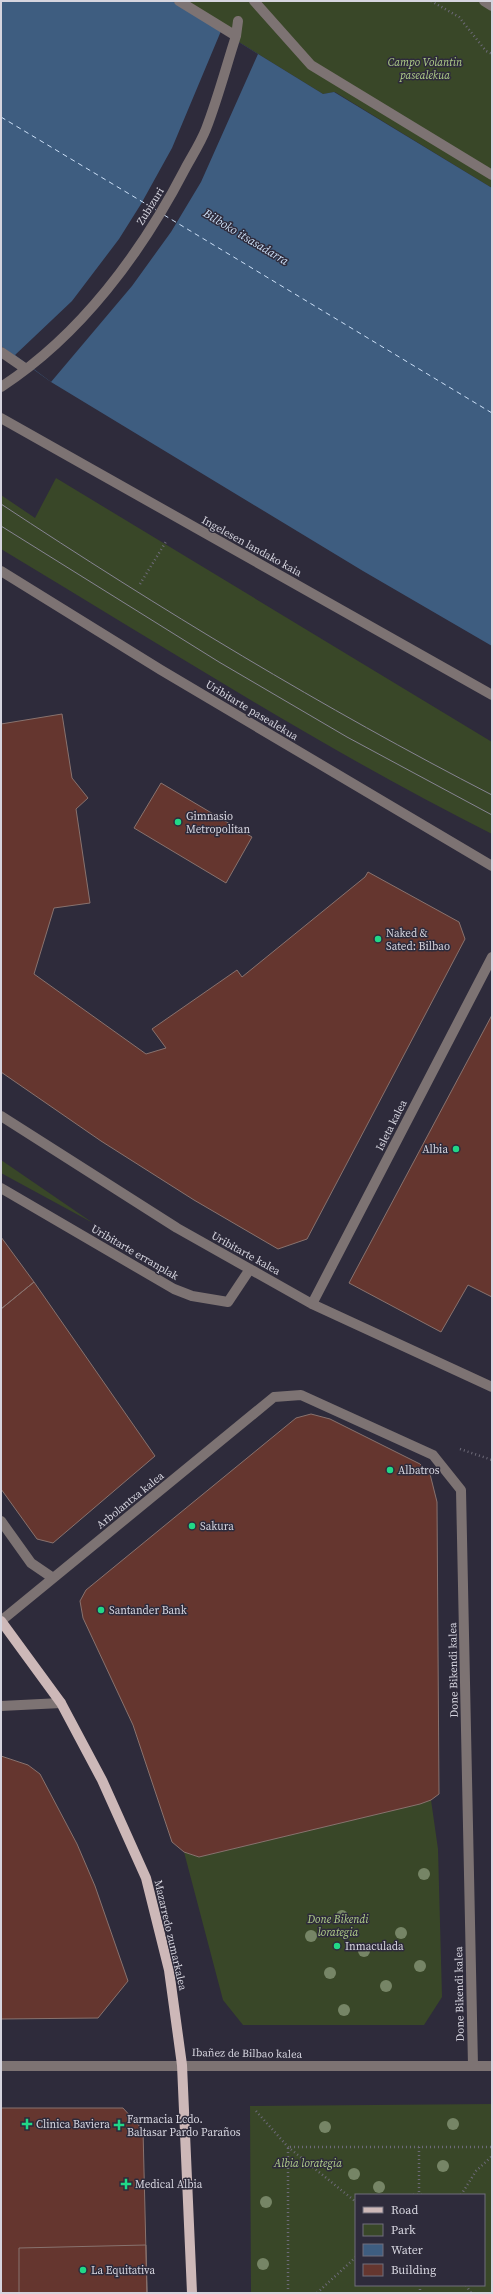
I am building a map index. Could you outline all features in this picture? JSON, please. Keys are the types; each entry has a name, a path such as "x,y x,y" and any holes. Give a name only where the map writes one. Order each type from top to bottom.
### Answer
{"main road":[{"name":"Mazarredo zumarkalea","path":"1,1621 61,1703 102,1780 146,1878 169,1970 182,2065 192,2293"}],"street":[{"path":"179,1 236,36"},
{"path":"254,1 311,65 492,175"},
{"path":"484,1 492,6"},
{"name":"Zubizuri","path":"1,387 26,369 74,327 122,270 169,200 206,130 236,36 238,21"},
{"path":"1,352 26,369"},
{"name":"Ingelesen landako kaia","path":"1,418 492,694"},
{"name":"Uribitarte pasealekua","path":"1,571 161,670 492,866"},
{"name":"Isleta kalea","path":"312,1304 492,957"},
{"name":"Uribitarte kalea","path":"1,1116 177,1228 312,1304 492,1387"},
{"name":"Uribitarte erranplak","path":"1,1188 174,1289 192,1296 228,1302 250,1269"},
{"name":"Done Bikendi kalea","path":"274,1398 300,1395 433,1455 461,1490 473,2066"},
{"name":"Arbolantxa kalea","path":"1,1621 274,1398"},
{"path":"1,1521 31,1563 53,1578"},
{"path":"1,1706 61,1703"},
{"name":"Ibañez de Bilbao kalea","path":"1,2066 492,2066"}],"path":[{"path":"431,1 460,17 486,51 492,54"},
{"path":"140,584 179,519"},
{"path":"458,1448 492,1460"},
{"path":"256,2111 288,2148 355,2201"},
{"path":"419,2147 421,2194"},
{"path":"288,2148 492,2147"},
{"path":"288,2148 288,2293"},
{"path":"462,2194 476,2170 492,2156"},
{"path":"317,2293 355,2258"}],"green space":[{"name":"Campo Volantin pasealekua","path":"172,1 484,1 492,6 492,188 335,92 323,94"},
{"path":"56,478 492,742 492,834 305,732 1,549 1,495 35,518"},
{"path":"1,1160 93,1223 1,1173"},
{"name":"Done Bikendi lorategia","path":"431,1800 438,1849 442,1997 424,2025 243,2025 223,2000 184,1852 199,1857"},
{"name":"Albia lorategia","path":"492,2104 492,2293 251,2293 250,2106"}],"water":[{"name":"Bilboko itsasadarra","path":"1,1 172,1 323,94 334,92 492,188 492,646 363,571 51,382 1,346"}],"pier":[{"path":"221,31 258,54 201,182 171,232 132,286 51,382 15,355 72,301 119,239 141,204 172,148"}],"building":[{"path":"62,714 72,778 88,798 76,809 90,903 54,908 34,974 146,1054 166,1048 152,1029 237,970 242,977 365,877 368,872 459,922 465,939 307,1239 278,1249 194,1200 101,1141 1,1072 1,724"},
{"path":"161,783 252,837 226,883 134,828"},
{"name":"Albia","path":"492,1015 492,1297 468,1285 441,1332 349,1283"},
{"path":"1,1237 34,1282 1,1309"},
{"path":"34,1282 155,1456 53,1543 37,1539 1,1489 1,1309"},
{"path":"311,1414 330,1419 420,1464 430,1474 437,1502 439,1794 431,1800 420,1804 199,1857 184,1852 172,1842 133,1725 83,1618 80,1601 86,1590 296,1418"},
{"path":"1,1756 28,1765 40,1774 77,1844 95,1886 128,1981 98,2018 1,2019"},
{"path":"1,2108 123,2108 143,2130 147,2293 1,2293"},
{"name":"La Equitativa","path":"146,2245 147,2293 19,2293 19,2248"}],"ferry route":[{"path":"1,117 156,210"},
{"path":"164,215 492,413"}],"tram line":[{"path":"1,504 121,582 243,656 366,728 492,795"},
{"path":"1,526 219,662 347,737 492,815"}],"place":[{"name":"Gimnasio Metropolitan","path":"178,822"},
{"name":"Naked & Sated: Bilbao","path":"378,939"},
{"name":"Albia","path":"456,1149"},
{"name":"Albatros","path":"390,1470"},
{"name":"Sakura","path":"192,1526"},
{"name":"Santander Bank","path":"101,1610"},
{"name":"Inmaculada","path":"337,1946"},
{"name":"Clinica Baviera","path":"27,2124"},
{"name":"Farmacia Lcdo. Baltasar Pardo Paraños","path":"119,2125"},
{"name":"Medical Albia","path":"126,2184"},
{"name":"La Equitativa","path":"83,2270"}]}
